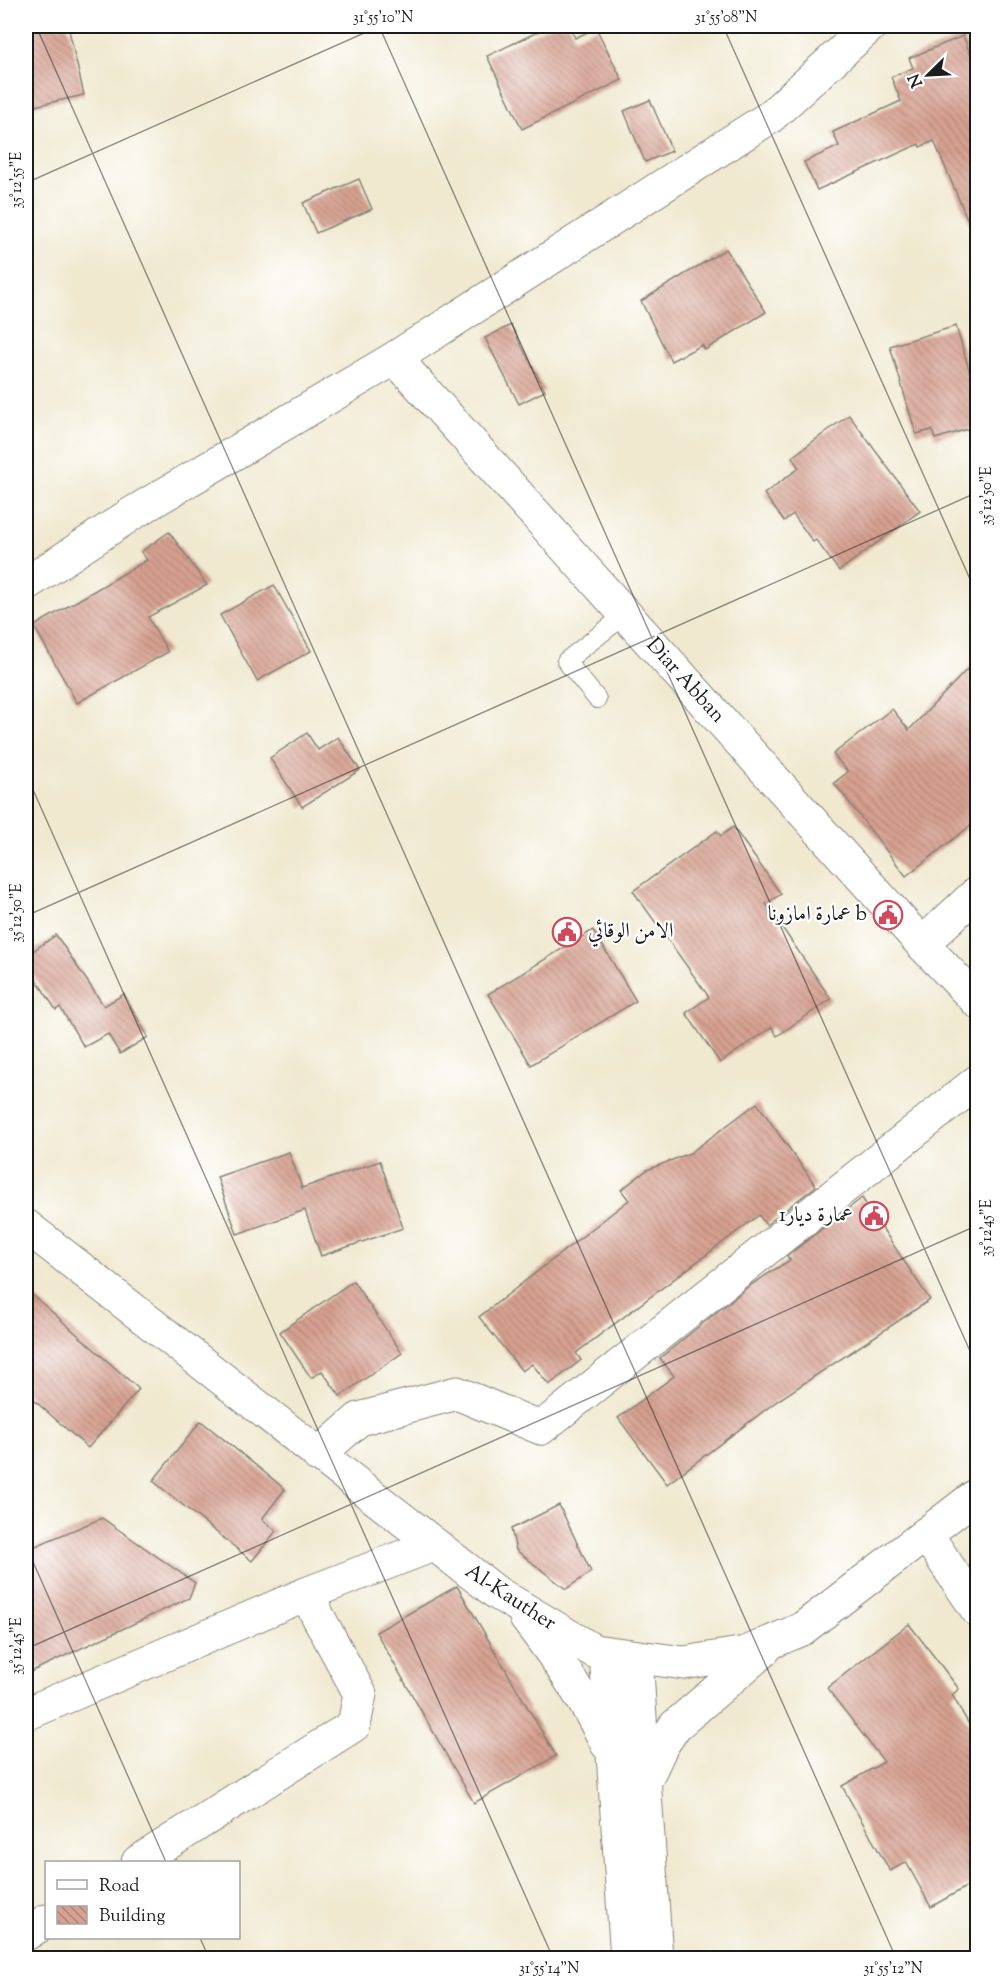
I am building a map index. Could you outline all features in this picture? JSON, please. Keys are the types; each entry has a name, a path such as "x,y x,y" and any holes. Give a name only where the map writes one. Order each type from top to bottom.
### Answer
{"street":[{"path":"26,584 133,513 395,358 770,117 870,26"},
{"name":"Diar Abban","path":"395,358 922,944 978,1002"},
{"path":"922,944 978,892"},
{"path":"318,1455 359,1419 457,1393 541,1428 978,1081"},
{"name":"Al-Kauther","path":"26,1226 497,1593 594,1651 684,1663 746,1653 802,1629 978,1494"},
{"path":"926,1534 978,1611"},
{"path":"26,1714 306,1594 433,1545"},
{"path":"141,1861 354,1725 360,1694 306,1594"},
{"path":"514,1603 562,1664 595,1719 614,1758"},
{"path":"644,1782 662,1745 675,1726 774,1641"},
{"path":"621,1655 614,1758 627,1959"},
{"path":"621,1655 644,1782 656,1959"},
{"path":"26,1934 45,1922"}],"lane":[{"path":"597,699 566,661 626,614"}],"building":[{"path":"26,26 68,26 84,95 26,108"},
{"path":"550,26 569,26 575,38 596,28 622,80 522,129 487,56"},
{"path":"963,36 978,71 978,244 934,141 920,147 919,144 817,190 804,162 839,146 833,132 901,101 891,77 913,68 909,58"},
{"path":"650,100 672,151 645,162 624,111"},
{"path":"359,179 372,209 316,233 303,203"},
{"path":"726,249 766,312 705,350 702,345 671,361 641,301"},
{"path":"511,325 545,391 519,404 485,338"},
{"path":"956,326 978,399 978,426 935,439 932,430 916,434 890,346"},
{"path":"849,415 920,511 839,571 816,540 813,542 793,514 784,521 764,494 799,468 792,457"},
{"path":"169,532 207,585 148,617 168,652 77,703 34,626 147,560 141,552"},
{"path":"274,585 311,651 257,681 220,615"},
{"path":"978,658 978,820 906,876 834,783 848,772 833,754 892,709 909,730"},
{"path":"307,733 318,750 338,737 360,770 302,807 270,758"},
{"path":"733,827 781,894 766,904 831,999 777,1036 772,1027 720,1063 686,1013 709,997 633,891 717,831 721,836"},
{"path":"593,930 636,1001 531,1065 488,994"},
{"path":"56,935 104,1006 124,994 148,1037 120,1054 108,1034 84,1047 60,1007 56,1010 26,964 26,956"},
{"path":"757,1103 816,1186 766,1225 759,1215 576,1353 581,1360 549,1385 532,1364 522,1371 479,1317 629,1200 621,1190 647,1170 690,1153"},
{"path":"289,1152 302,1188 380,1161 403,1228 321,1256 305,1210 237,1234 217,1177"},
{"path":"862,1198 930,1300 777,1401 667,1484 618,1418 674,1376 660,1358 749,1286 790,1260 787,1256"},
{"path":"353,1281 402,1353 340,1396 322,1371 311,1378 280,1332"},
{"path":"26,1289 139,1389 88,1448 26,1393"},
{"path":"201,1421 285,1489 262,1519 276,1531 252,1561 153,1481"},
{"path":"559,1505 591,1572 566,1589 516,1550 511,1529"},
{"path":"102,1518 195,1583 189,1598 26,1674 26,1550"},
{"path":"457,1586 556,1756 474,1803 376,1632"},
{"path":"909,1624 959,1689 952,1695 978,1740 978,1880 931,1907 906,1862 890,1871 842,1786 884,1762 827,1688"}],"place":[{"name":"عمارة امازونا b","path":"888,915"},
{"name":"الامن الوقائي","path":"567,932"},
{"name":"عمارة ديار1","path":"874,1216"}]}
